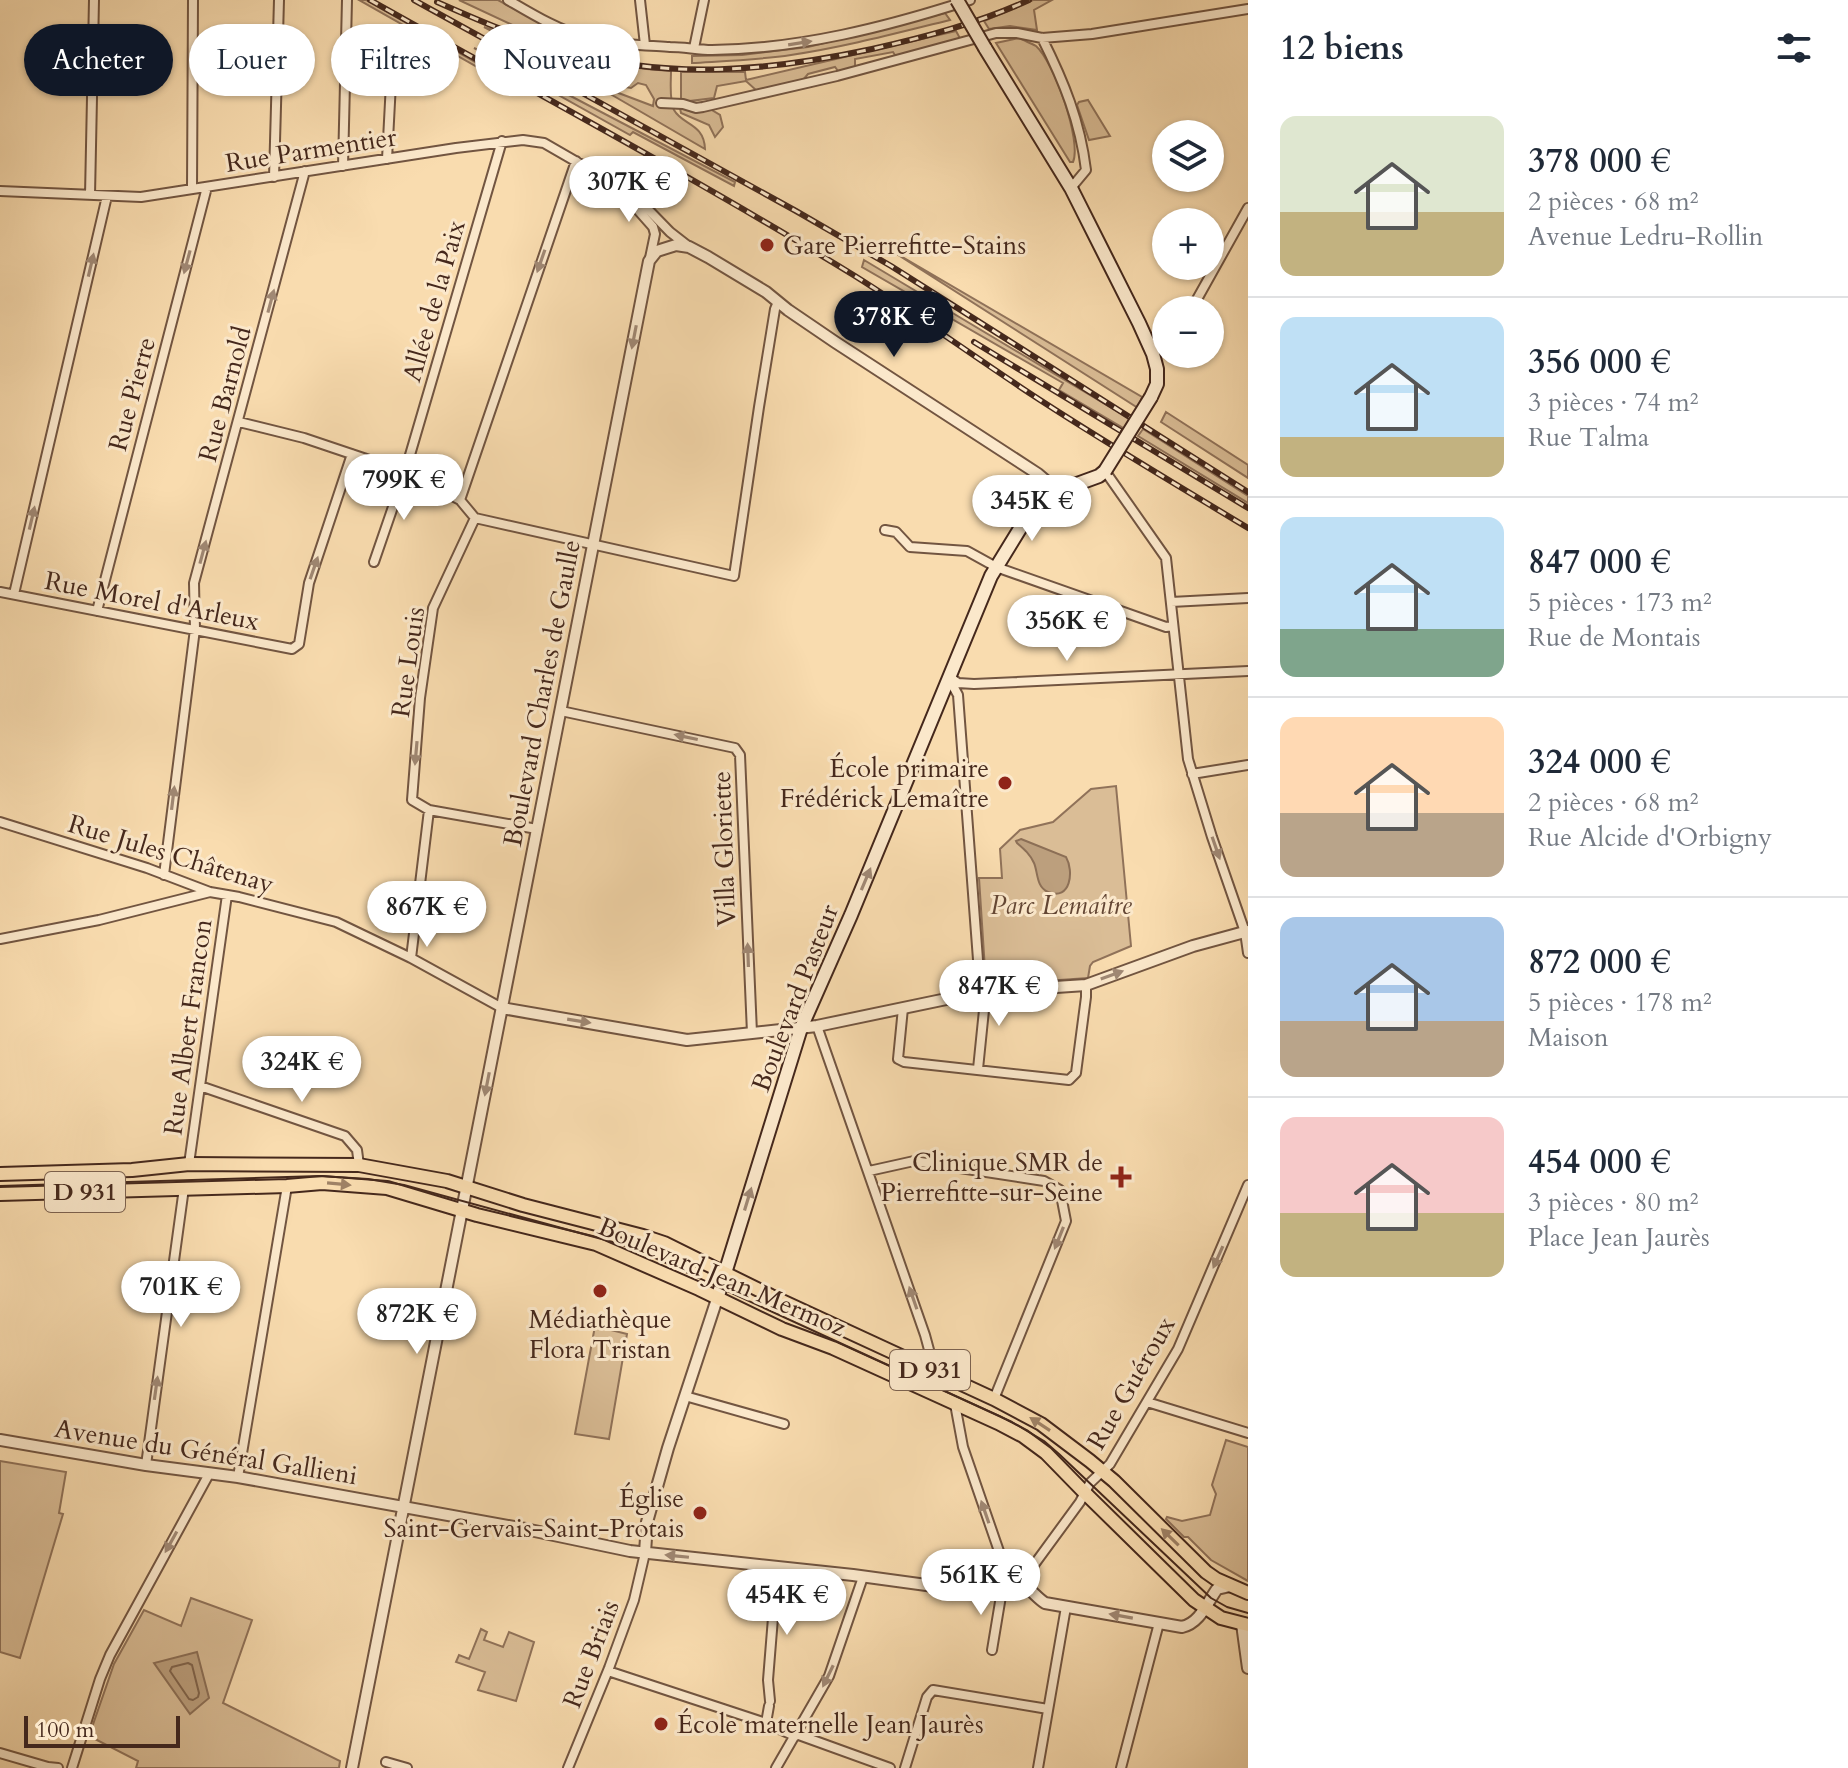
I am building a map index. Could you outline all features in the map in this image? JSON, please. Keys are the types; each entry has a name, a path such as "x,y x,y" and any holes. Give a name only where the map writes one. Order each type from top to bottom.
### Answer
{"main road":[{"path":"957,0 1071,188 1159,357 1157,384 1151,397 1105,471 1058,491"},
{"name":"Boulevard Pasteur","path":"717,1299 801,1028 948,677 996,567 1021,527 1058,491"},
{"name":"Boulevard Jean Mermoz","path":"0,1174 132,1170 189,1164 359,1165 433,1178 664,1243 1041,1424 1102,1471 1206,1572 1248,1593"},
{"name":"Boulevard Jean Mermoz","path":"0,1194 322,1183 387,1188 596,1244 1023,1436 1046,1453 1194,1600 1221,1618 1245,1624"}],"street":[{"path":"90,195 94,0"},
{"path":"192,189 193,0"},
{"path":"274,177 279,0"},
{"path":"343,166 347,0"},
{"path":"508,0 575,34 645,45 713,50 815,40 898,22 970,0"},
{"path":"640,0 645,45"},
{"path":"694,48 704,0"},
{"path":"665,104 696,108 763,94 996,33 1042,38 1092,34 1248,9"},
{"path":"1042,38 1064,81 1082,144 1086,170 1071,188"},
{"path":"387,159 390,96"},
{"name":"Rue Parmentier","path":"0,191 141,197 523,140 544,143 641,201 689,247"},
{"name":"Allée de la Paix","path":"374,562 405,472 502,141"},
{"path":"460,500 576,161"},
{"name":"Rue Barnold","path":"164,875 195,629 194,583 305,171"},
{"name":"Rue Parmentier","path":"616,185 653,227 655,234 649,261"},
{"name":"Rue Pierre","path":"97,611 207,187"},
{"name":"Rue Morel d'Arleux","path":"107,196 14,594 292,649 299,644 309,583 352,454"},
{"path":"1199,296 1248,208"},
{"path":"649,261 657,251 666,247 689,247 758,287 835,342 1038,474 1058,491"},
{"name":"Boulevard Charles de Gaulle","path":"352,1768 649,261"},
{"path":"239,422 304,438 405,472 460,500 475,518 734,576 778,302"},
{"path":"1105,471 1164,553 1188,759 1246,932 1248,953"},
{"name":"Rue Louis","path":"429,810 412,800 420,698 433,608 475,518"},
{"path":"885,530 896,532 910,547 967,551 996,567 1166,627 1173,626"},
{"path":"0,592 14,594"},
{"path":"1171,602 1248,598"},
{"path":"948,677 958,683 974,684 1248,671"},
{"path":"948,677 958,695 980,992 984,1004 978,1069"},
{"name":"Villa Gloriette","path":"561,711 735,748 740,755 752,1033"},
{"path":"1192,774 1248,765"},
{"path":"411,958 429,810 537,829"},
{"name":"Rue Jules Châtenay","path":"0,822 210,892 336,922 411,958 502,1008"},
{"path":"0,939 99,920 210,892"},
{"name":"Rue Albert Francon","path":"189,1164 227,895"},
{"path":"502,1008 687,1040 817,1026 980,992 1086,985 1193,946 1246,932"},
{"path":"903,1008 898,1059 904,1062 1069,1080 1076,1073 1086,985"},
{"path":"817,1026 925,1335 935,1373"},
{"path":"200,1086 345,1136 357,1150 359,1165"},
{"path":"869,1171 914,1161 1044,1181 1060,1190 1066,1221 994,1399"},
{"name":"Rue Guéroux","path":"1011,1587 1090,1483 1110,1464 1147,1402 1178,1349 1248,1185"},
{"path":"238,1477 287,1186"},
{"path":"146,1465 184,1188"},
{"name":"Boulevard Pasteur","path":"645,1553 647,1522 717,1299"},
{"path":"685,1396 784,1424"},
{"path":"1147,1402 1248,1433"},
{"path":"955,1404 963,1447 1011,1587 992,1650"},
{"name":"Avenue du Général Gallieni","path":"0,1440 238,1477 645,1553 985,1593 1011,1587"},
{"path":"72,1768 110,1655 209,1474"},
{"name":"Rue Briais","path":"568,1768 634,1600 645,1553"},
{"path":"766,1723 770,1704 768,1680 777,1568"},
{"path":"776,1768 829,1676 863,1577"},
{"path":"1011,1587 1026,1587 1045,1603 1182,1627 1190,1626 1217,1589 1230,1586"},
{"path":"1038,1768 1066,1607"},
{"path":"1121,1768 1159,1623"},
{"path":"1245,1624 1248,1668"},
{"path":"608,1671 890,1768"},
{"path":"905,1768 927,1697 933,1690 1048,1709"},
{"path":"0,1753 58,1768"},
{"path":"386,1762 407,1768"}],"green space":[{"path":"359,0 366,0 408,24 401,24"},
{"path":"459,0 498,0 542,24 510,24"},
{"path":"1033,0 1052,0 1034,10 1037,30 1010,26 989,29 984,21"},
{"path":"945,13 950,20 831,48 766,58 692,63 692,56 742,55 808,47"},
{"path":"956,31 962,42 897,58 893,52 855,59 855,68 838,71 835,67 808,74 803,80 757,91 746,81 717,86 714,98 681,102 681,72 745,72 746,80"},
{"path":"1019,38 1036,46 1058,84 1074,137 1073,162 1070,162 996,43"},
{"path":"459,53 475,62 475,66 459,57"},
{"path":"640,68 671,71 674,110 701,134 705,149 614,96 626,96 653,106 654,99 646,85 640,84"},
{"path":"560,96 571,96 735,182 734,186 633,132 630,135"},
{"path":"1088,100 1110,136 1089,140 1077,105"},
{"path":"680,108 710,109 720,115 723,127 715,137 709,125 681,113"},
{"path":"892,251 1142,397 1138,408"},
{"path":"864,260 1130,419 1125,429 1059,390 1063,383 862,267"},
{"path":"1166,412 1248,465 1248,478 1161,422"},
{"path":"1143,429 1248,496 1248,503 1138,436"},
{"name":"Parc Lemaître","path":"1116,786 1131,946 1093,962 1088,978 986,985 979,878 1002,878 1000,849 1020,830 1053,822 1091,789"},
{"path":"595,1326 627,1334 609,1439 575,1434"},
{"path":"1226,1440 1248,1447 1248,1581 1211,1560 1166,1519 1182,1521 1210,1515 1216,1494 1212,1485"},
{"path":"0,1461 66,1472 59,1513 63,1514 20,1658 0,1652"},
{"path":"191,1598 252,1620 223,1703 340,1761 339,1768 136,1768 138,1761 89,1736 114,1664 144,1610 181,1626"},
{"path":"481,1629 487,1632 484,1640 503,1647 509,1632 534,1642 516,1701 478,1690 485,1672 456,1662 459,1655 469,1659"}],"water":[{"path":"1021,839 1066,857 1070,877 1066,889 1056,894 1041,887 1032,860 1016,841"},
{"path":"197,1652 209,1698 190,1714 154,1663"}],"tram line":[{"path":"0,1186 320,1176 368,1179 404,1185 620,1244 1012,1422 1059,1454 1211,1598 1248,1613"}],"railway":[{"path":"370,0 795,240 878,291 1063,415 1248,528"},
{"path":"414,0 891,266 1248,492"},
{"path":"437,2 519,36 607,61 683,69 720,69 796,63 872,49 952,29 1029,0"},
{"path":"974,342 1248,508"}],"place":[{"name":"Gare Pierrefitte-Stains","path":"767,245"},
{"name":"École primaire Frédérick Lemaître","path":"1005,783"},
{"name":"Clinique SMR de Pierrefitte-sur-Seine","path":"1121,1177"},
{"name":"Médiathèque Flora Tristan","path":"600,1291"},
{"name":"Église Saint-Gervais-Saint-Protais","path":"700,1513"},
{"name":"École maternelle Jean Jaurès","path":"661,1724"}]}
